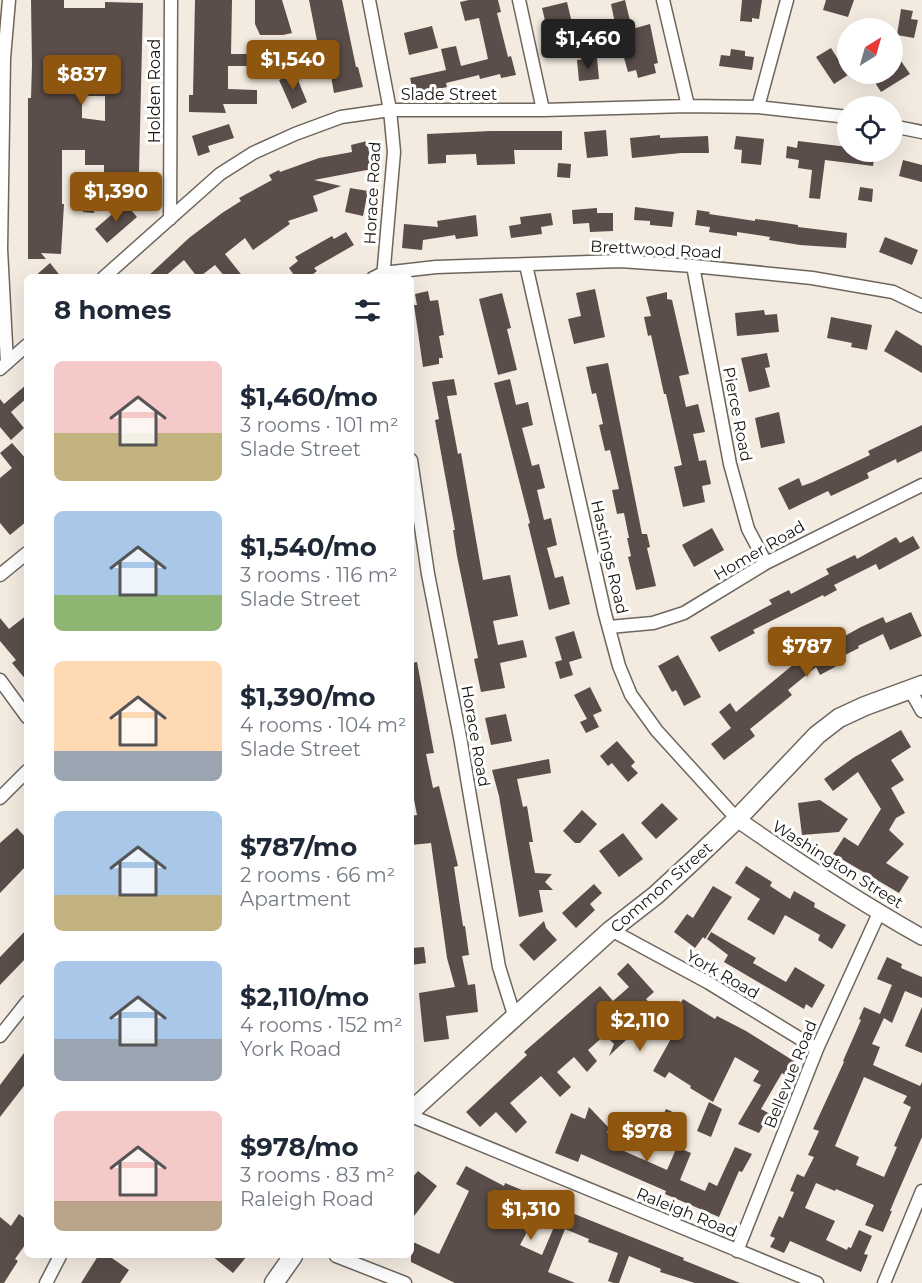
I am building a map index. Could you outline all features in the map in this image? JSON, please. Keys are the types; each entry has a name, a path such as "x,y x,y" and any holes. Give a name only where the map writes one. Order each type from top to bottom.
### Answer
{"main road":[{"name":"Common Street","path":"414,1108 611,930 656,895 737,819 817,735 839,718 916,686"},
{"path":"274,1283 292,1258"}],"street":[{"path":"3,366 1,249 4,58 9,0"},
{"name":"Holden Road","path":"170,219 171,0"},
{"name":"Horace Road","path":"369,0 390,110 394,152 380,274"},
{"path":"519,0 543,110"},
{"path":"663,0 688,106"},
{"path":"758,107 787,0"},
{"name":"Slade Street","path":"108,274 220,174 253,153 341,117 390,110 543,110 688,106 758,107 837,116"},
{"path":"903,128 922,132"},
{"name":"Brettwood Road","path":"392,274 436,267 620,261 812,278 893,292 922,306"},
{"name":"Hastings Road","path":"526,265 619,666 631,695 657,731 737,819"},
{"name":"Pierce Road","path":"693,266 730,464 748,529 766,563"},
{"path":"3,366 24,348"},
{"name":"Horace Road","path":"414,479 499,967 515,1018"},
{"name":"Homer Road","path":"609,627 653,622 684,613 814,537 922,485"},
{"path":"0,575 24,555"},
{"path":"0,680 24,713"},
{"path":"916,686 922,711"},
{"path":"0,798 24,774"},
{"name":"Washington Street","path":"737,819 786,854 879,913 922,937"},
{"name":"Bellevue Road","path":"737,1251 817,1050 879,913"},
{"name":"York Road","path":"611,930 709,983 817,1050"},
{"path":"0,1036 24,1006"},
{"name":"Raleigh Road","path":"414,1117 817,1283"},
{"path":"884,1283 917,1218 922,1191"},
{"path":"46,1283 59,1258"},
{"path":"341,1258 405,1283"}],"building":[{"path":"31,0 64,0 64,8 105,8 105,2 143,3 139,172 144,172 144,191 104,191 104,165 85,165 85,150 62,150 62,204 64,204 61,254 41,253 46,259 28,259 28,98 31,98","holes":["82,96 105,96 105,121 82,118"]},
{"path":"195,0 232,0 231,54 254,54 254,66 228,66 228,89 257,90 257,104 223,104 226,113 189,112 189,95 193,95"},
{"path":"255,0 282,0 292,33 260,35 255,24"},
{"path":"309,0 342,0 356,67 358,67 363,87 334,93 329,65 322,66"},
{"path":"498,0 501,12 497,13 508,57 511,56 516,75 501,78 500,74 480,79 479,75 446,83 447,87 414,95 410,78 446,70 441,49 456,46 461,66 488,59 479,18 465,21 460,2"},
{"path":"625,0 632,29 650,24 658,63 654,64 656,73 638,78 636,70 628,72 611,4"},
{"path":"742,0 762,0 759,19 752,18 752,22 740,21"},
{"path":"826,0 854,0 848,17 823,10"},
{"path":"567,2 572,23 547,29 542,8"},
{"path":"901,9 913,11 911,19 918,20 914,38 903,36 903,18 900,18"},
{"path":"432,26 438,48 409,55 404,33"},
{"path":"831,48 837,58 837,82 834,84 816,57"},
{"path":"731,49 745,51 745,56 754,57 752,70 719,66 721,55 730,56"},
{"path":"597,58 599,79 579,81 577,60"},
{"path":"903,64 910,74 903,78"},
{"path":"295,73 307,102 292,109 279,80"},
{"path":"876,84 894,84 881,92"},
{"path":"229,124 234,138 208,146 210,152 198,156 192,136"},
{"path":"606,130 608,156 587,158 584,132"},
{"path":"562,131 562,150 514,150 515,164 477,165 476,154 446,155 446,163 428,164 427,134"},
{"path":"660,135 660,138 708,136 709,153 681,153 632,158 630,138"},
{"path":"736,136 764,139 761,165 741,163 742,150 734,149"},
{"path":"367,141 372,169 314,180 341,186 313,196 318,211 288,221 290,224 253,250 245,238 225,254 241,274 223,274 215,265 203,274 195,274 184,260 168,274 150,274 189,238 241,201 239,198 272,180 269,175 319,158 352,152 351,145"},
{"path":"798,141 837,146 837,162 825,160 820,199 809,198 812,170 798,168 799,160 786,158 787,146 797,148"},
{"path":"903,160 922,165 922,182 899,176"},
{"path":"841,162 874,162 873,166"},
{"path":"558,163 571,164 570,178 557,177"},
{"path":"860,187 873,189 872,202 858,200"},
{"path":"350,188 368,191 363,216 345,212"},
{"path":"84,199 95,200 94,213 83,212"},
{"path":"125,203 137,217 107,243 95,229"},
{"path":"635,207 674,212 672,227 650,225 650,221 634,220"},
{"path":"597,208 597,213 613,213 613,231 590,232 589,223 573,224 572,210"},
{"path":"697,210 710,212 709,214 847,233 846,248 800,245 737,232 737,236 709,232 710,227 695,225"},
{"path":"551,213 553,225 541,227 542,234 511,238 509,226 521,224 520,217"},
{"path":"476,215 478,236 456,239 455,235 423,240 422,250 402,248 404,224 438,227 437,221"},
{"path":"346,232 354,245 314,268 317,271 313,274 293,274 289,268 298,261 295,257 332,236 334,239"},
{"path":"885,237 918,250 912,265 879,252"},
{"path":"50,263 59,274 38,274"},
{"path":"595,289 605,337 574,344 568,319 581,316 576,293"},
{"path":"428,291 430,301 438,300 444,335 439,336 443,358 439,358 439,364 423,367 414,305 417,305 415,294"},
{"path":"667,292 667,299 672,300 689,374 679,376 686,407 698,404 705,432 693,434 699,461 706,460 711,484 702,486 705,502 683,507 674,467 682,465 651,335 648,336 644,317 651,316 646,297"},
{"path":"502,293 511,328 507,329 517,370 498,375 479,299"},
{"path":"764,310 765,315 777,314 779,332 737,336 735,313"},
{"path":"831,317 872,325 867,350 851,347 852,343 827,338"},
{"path":"896,330 922,346 922,373 884,351"},
{"path":"767,353 770,367 765,368 770,387 749,392 741,358"},
{"path":"608,363 642,534 647,534 650,547 647,548 656,586 636,590 628,557 631,556 624,513 617,514 612,490 619,489 610,450 605,451 599,425 603,424 596,393 592,394 586,367"},
{"path":"454,379 457,395 447,396 458,454 461,453 483,580 510,575 518,616 493,621 498,645 523,640 527,657 500,663 505,688 481,692 474,659 478,658 457,556 453,530 455,530 435,420 439,419 432,382"},
{"path":"510,379 516,405 528,402 533,425 522,428 532,466 539,464 545,488 537,490 544,520 551,518 557,545 547,548 555,578 563,576 570,604 549,610 528,524 530,523 494,383"},
{"path":"24,387 24,401 11,412 24,428 11,440 0,427 0,399 4,404"},
{"path":"779,412 785,443 761,448 755,418"},
{"path":"922,425 922,451 897,463 896,459 867,473 869,478 831,496 828,491 789,510 778,488 799,478 802,486 813,482 870,455 868,451"},
{"path":"12,443 24,457 24,523 10,535 0,523 0,478 12,468 0,453"},
{"path":"712,528 724,550 694,567 682,545"},
{"path":"913,536 920,548 879,570 876,564 834,585 837,590 753,630 755,633 719,652 710,637 772,604 769,600 789,590 791,594 829,574 826,569 855,555 857,559 896,537 900,543"},
{"path":"911,612 922,636 890,650 883,634 858,646 859,648 843,656 846,661 820,675 816,667 788,690 792,695 750,729 755,736 724,760 711,744 731,728 719,712 730,703 736,712 794,664 883,617 886,623"},
{"path":"24,617 24,677 12,663 16,660 0,641 0,618 9,629"},
{"path":"574,631 582,658 569,662 573,675 560,679 555,662 562,660 555,637"},
{"path":"678,655 701,697 684,706 676,690 672,692 658,666"},
{"path":"414,662 417,662 434,753 426,754 433,788 439,786 458,866 454,867 469,955 462,956 468,985 475,984 478,1012 446,1016 449,1039 424,1042 419,993 455,987 447,958 431,843 414,845 414,816 417,815 414,800"},
{"path":"590,687 602,711 593,715 599,727 586,733 580,722 587,719 574,695"},
{"path":"506,714 512,741 491,745 485,718"},
{"path":"901,730 911,747 891,760 904,780 891,788 905,813 896,818 889,830 904,844 886,863 909,877 899,893 833,854 844,837 858,846 881,809 858,772 833,791 824,779 853,758"},
{"path":"617,741 635,762 631,766 638,773 628,782 612,763 608,766 600,756"},
{"path":"549,759 551,773 517,779 523,807 527,806 533,842 529,842 535,873 552,874 545,882 553,890 539,890 543,912 519,917 499,796 492,770"},
{"path":"820,800 848,819 839,832 802,835 798,803"},
{"path":"662,803 678,819 656,839 641,823"},
{"path":"582,810 597,824 580,843 575,843 563,831"},
{"path":"17,828 24,836 24,868 0,893 0,843"},
{"path":"623,833 643,859 619,877 599,851"},
{"path":"746,866 772,882 770,886 790,899 794,891 815,903 814,907 846,925 832,949 818,940 820,935 785,915 774,935 747,919 760,899 735,883"},
{"path":"594,884 602,893 590,904 595,910 576,928 562,913"},
{"path":"713,886 732,897 705,939 703,937 695,948 674,932 687,914 693,918"},
{"path":"544,921 546,928 557,940 534,961 519,945"},
{"path":"24,932 24,960 0,985 0,957"},
{"path":"711,932 756,958 753,963 786,982 795,967 825,985 812,1008 806,1004 804,1009 724,962 728,955 707,939"},
{"path":"424,947 426,963 414,965 414,948"},
{"path":"887,957 902,964 901,968 922,977 922,998 905,991 892,1023 884,1018 872,1044 880,1047 873,1065 920,1086 922,1082 922,1137 883,1232 865,1225 874,1205 836,1189 835,1191 816,1183 805,1208 835,1221 826,1240 847,1250 848,1247 851,1248 859,1230 872,1236 864,1254 868,1255 861,1272 790,1241 784,1253 770,1247 775,1238 770,1236 779,1216 783,1218 794,1192 790,1191 797,1174 804,1177 814,1157 808,1155 819,1131 813,1129 844,1062 864,1007 880,1014 892,985 877,979","holes":["864,1077 907,1096 903,1103 911,1107 894,1146 897,1147 884,1177 856,1165 859,1157 835,1146"]},
{"path":"628,963 654,992 646,999 668,1023 683,999 715,1019 717,1016 746,1031 797,1063 789,1078 782,1073 761,1109 770,1114 759,1133 738,1124 761,1085 753,1081 759,1071 735,1057 713,1102 669,1072 665,1078 653,1071 673,1035 655,1024 649,1029 643,1024 609,1056 614,1044 605,1035 588,1050 597,1061 587,1072 574,1057 557,1072 571,1087 560,1097 541,1076 510,1103 527,1122 516,1133 496,1112 480,1127 466,1112 527,1055 524,1052 600,986 613,1001 629,987 617,974"},
{"path":"922,1007 922,1053 905,1046"},
{"path":"24,1053 24,1086 0,1117 0,1085"},
{"path":"709,1102 722,1109 711,1137 697,1131"},
{"path":"589,1107 609,1128 607,1133 617,1137 626,1147 624,1151 667,1170 677,1147 691,1153 680,1180 705,1191 709,1182 717,1186 735,1147 752,1154 742,1172 739,1171 719,1217 581,1154 578,1162 555,1153 571,1113 585,1119"},
{"path":"666,1109 682,1116 676,1132 659,1124"},
{"path":"466,1166 504,1186 505,1183 740,1283 695,1283 660,1272 661,1269 629,1256 619,1283 614,1283 608,1281 618,1253 588,1242 589,1239 565,1229 548,1272 575,1283 455,1283 411,1262 411,1258 414,1258 414,1242 439,1254 469,1191 456,1184","holes":["534,1219 554,1227 542,1255 520,1245"]},
{"path":"418,1171 437,1186 414,1216 414,1176"},
{"path":"19,1214 24,1218 24,1246 15,1259 18,1261 4,1283 0,1283 0,1217 11,1226"},
{"path":"97,1258 112,1258 129,1270 120,1283 81,1283"},
{"path":"214,1258 245,1258 233,1273"}]}
